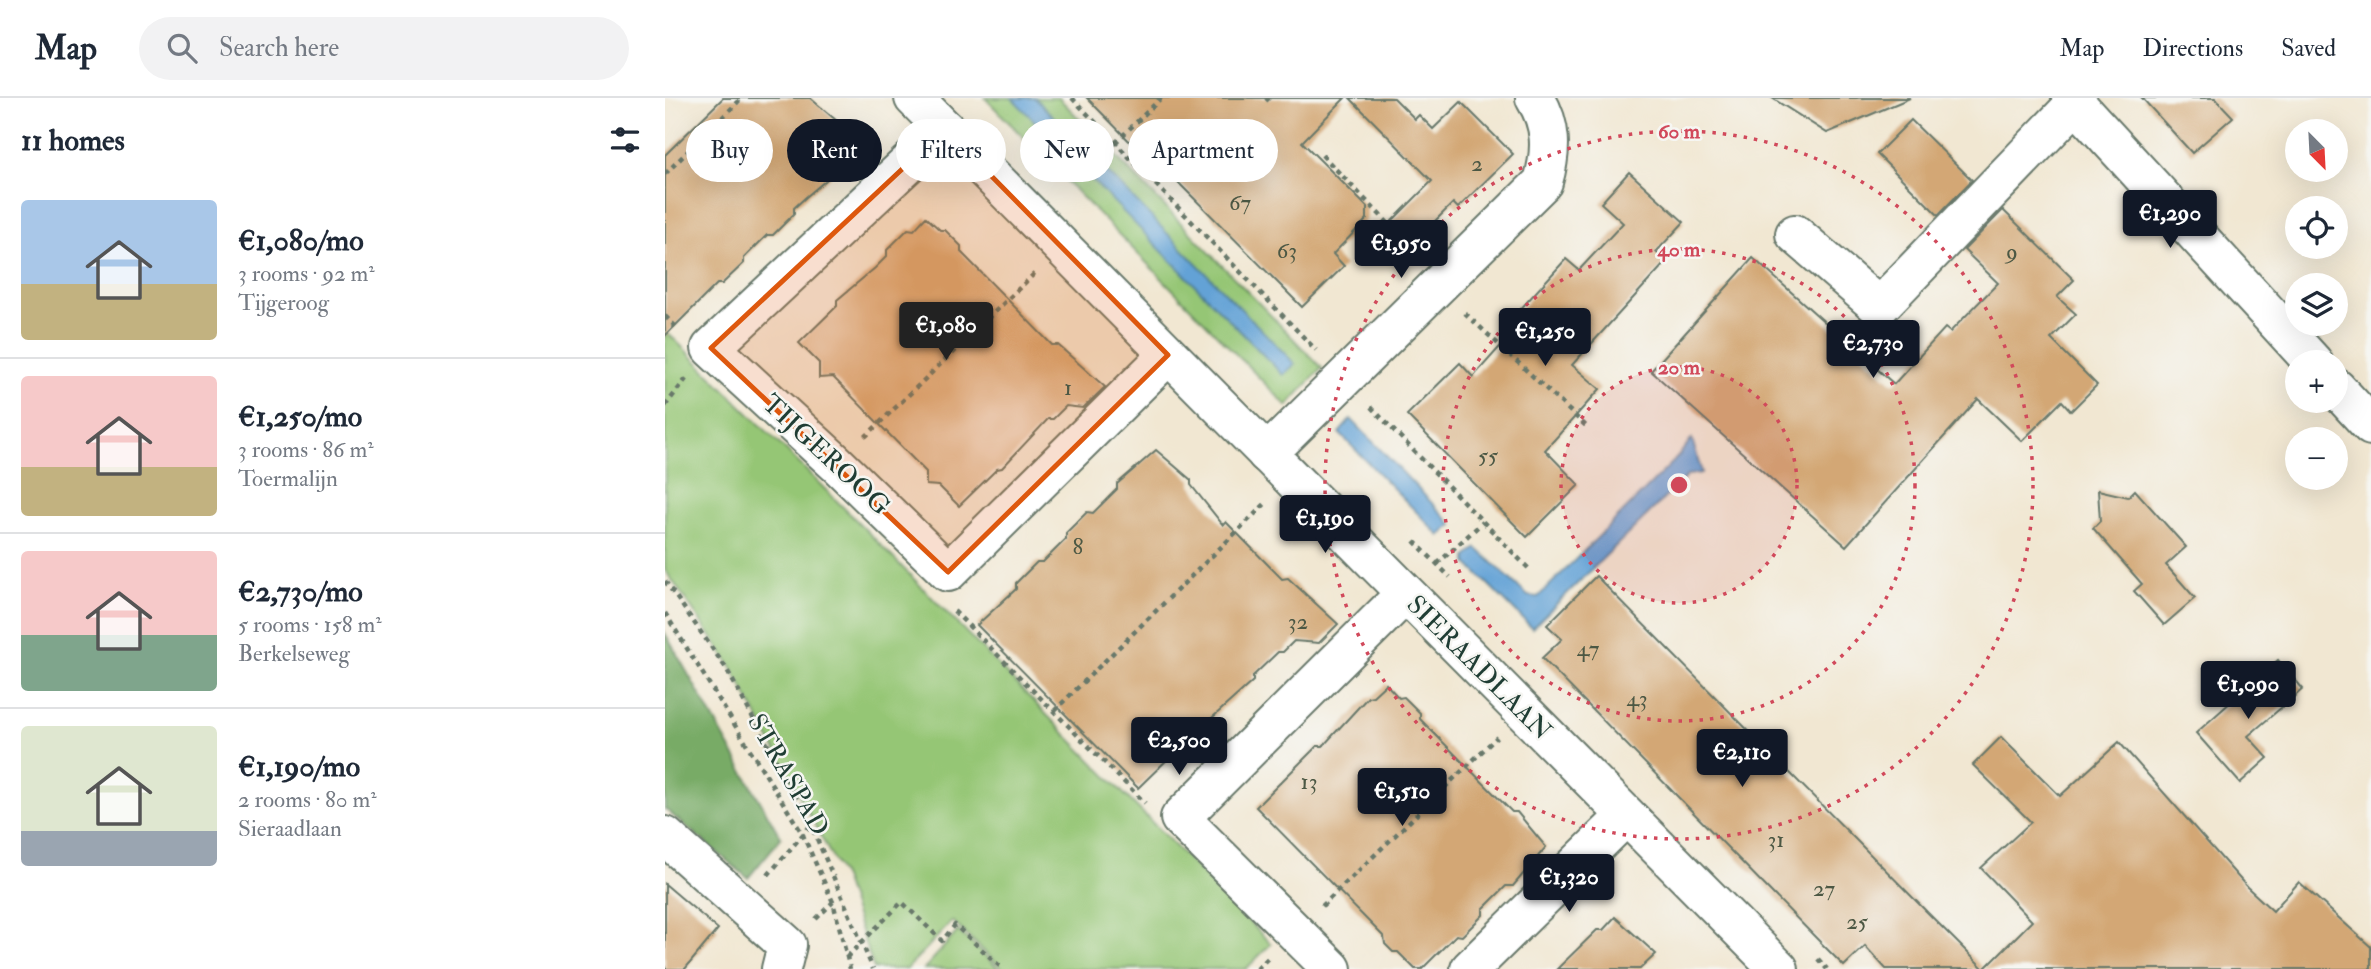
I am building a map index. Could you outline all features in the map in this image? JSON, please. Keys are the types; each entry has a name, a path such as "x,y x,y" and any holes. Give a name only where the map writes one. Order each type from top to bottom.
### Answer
{"street":[{"name":"SIERAADLAAN","path":"914,98 935,119"},
{"path":"1279,466 1344,379 1543,181 1550,156 1546,117 1535,98"},
{"path":"1795,234 1879,307 2074,101 2302,350"},
{"name":"TIJGEROOG","path":"896,175 711,348 837,464 948,572"},
{"name":"SIERAADLAAN","path":"997,182 1779,969"},
{"path":"948,572 1168,355"},
{"path":"1332,969 1180,818 1405,594"},
{"path":"1470,969 1626,816"},
{"path":"665,836 787,945 781,969"}],"path":[{"path":"665,174 742,98"},
{"path":"1072,98 1531,571"},
{"path":"1115,143 1161,98"},
{"path":"1322,155 1440,284 1587,427"},
{"path":"837,464 1061,248"},
{"path":"1054,711 1279,466"},
{"path":"1405,594 1483,522"},
{"path":"948,572 951,608 1163,821 1180,818"},
{"path":"665,581 726,668 811,825 873,969"},
{"name":"STRASPAD","path":"665,613 802,833 833,902 850,969"},
{"path":"1295,932 1523,713"},
{"path":"744,905 811,825"},
{"path":"847,957 902,902 942,942 955,925 1003,969"}],"highlighted area":[{"path":"945,129 1168,355 948,572 711,348"}],"green space":[{"path":"985,98 1059,98 1079,119 1020,119 1020,134"},
{"path":"1114,154 1128,169 1128,182 1141,182 1322,368 1287,406 1067,182 1114,182"},
{"path":"665,330 859,523 1271,944 1246,969 1003,969 952,921 907,969 874,969 843,878 730,664 665,570"},
{"path":"665,633 781,838 748,878 665,809"},
{"path":"958,931 999,969 924,969"}],"water":[{"path":"1012,98 1035,98 1056,119 1033,119"},
{"path":"1114,179 1295,364 1283,375 1094,182 1114,182"},
{"path":"1351,419 1453,525 1440,536 1339,433"},
{"path":"1692,439 1702,473 1688,475 1532,628 1467,563 1467,557 1477,548 1528,596 1538,597 1674,461"}],"building":[{"path":"723,98 810,98 835,119 787,119 787,182 824,182 794,208 794,214 773,235 767,235 744,258 744,263 722,284 717,284 665,336 665,155 686,134 686,182 773,182 773,119 702,119"},
{"path":"1087,98 1345,98 1302,142 1367,207 1367,219 1333,254 1344,266 1302,307 1178,182 1278,182 1278,119 1128,119 1128,140 1114,125 1114,119 1108,119"},
{"path":"1350,98 1394,98 1415,119 1419,115 1433,129 1461,102 1513,154 1458,208 1453,203 1414,242 1392,221 1432,181"},
{"path":"1772,98 1910,98 1827,133"},
{"path":"2142,98 2215,98 2233,117 2192,153"},
{"path":"1911,120 1972,180 1938,215 1877,154"},
{"path":"1629,172 1684,222 1656,252 1666,262 1572,365 1600,389 1545,450 1579,485 1527,537 1407,415 1460,363 1473,377 1524,320 1516,314 1566,259 1579,270 1623,223 1601,203"},
{"path":"2003,210 2074,280 2057,297 2076,314 2051,339 2097,385 2071,411 2062,401 2022,441 1978,399 1846,546 1651,371 1753,258 1894,384 1945,328 1950,332 1998,283 1964,250"},
{"path":"926,217 940,230 945,230 961,246 961,252 1052,345 1058,345 1105,387 1083,408 1066,406 1053,419 1048,419 1002,468 997,469 959,506 939,486 926,485 926,472 833,377 819,378 819,363 799,343 837,306 837,300 887,256 887,250 908,229 914,230"},
{"path":"1156,450 1191,480 1191,485 1223,525 1226,522 1282,579 1288,578 1338,624 1319,643 1294,641 1283,652 1278,652 1253,676 1253,681 1203,726 1203,730 1192,741 1181,751 1176,751 1138,788 977,625 1016,589 1016,583 1037,562 1043,562 1066,539 1066,533 1087,512 1093,513 1117,489 1117,484"},
{"path":"2098,490 2128,497 2135,490 2186,547 2166,565 2195,598 2164,625 2134,591 2142,584 2093,528 2100,521"},
{"path":"1596,576 1984,969 1886,969 1865,946 1844,966 1821,943 1542,658 1562,639 1547,625"},
{"path":"2278,660 2303,689 2248,736 2268,758 2240,783 2196,733"},
{"path":"1386,684 1399,698 1404,697 1420,713 1420,719 1512,812 1517,812 1546,847 1513,886 1506,886 1462,936 1456,935 1422,969 1415,969 1398,952 1393,952 1385,944 1384,937 1256,807 1317,746 1323,746 1368,697 1373,696"},
{"path":"2001,737 2060,796 2119,742 2247,887 2273,911 2299,882 2371,947 2371,969 1984,969 2032,921 1981,868 2031,822 1973,765"},
{"path":"665,884 718,929 685,969 665,969"},
{"path":"1615,917 1656,954 1640,969 1557,969 1597,930 1603,930"}]}
